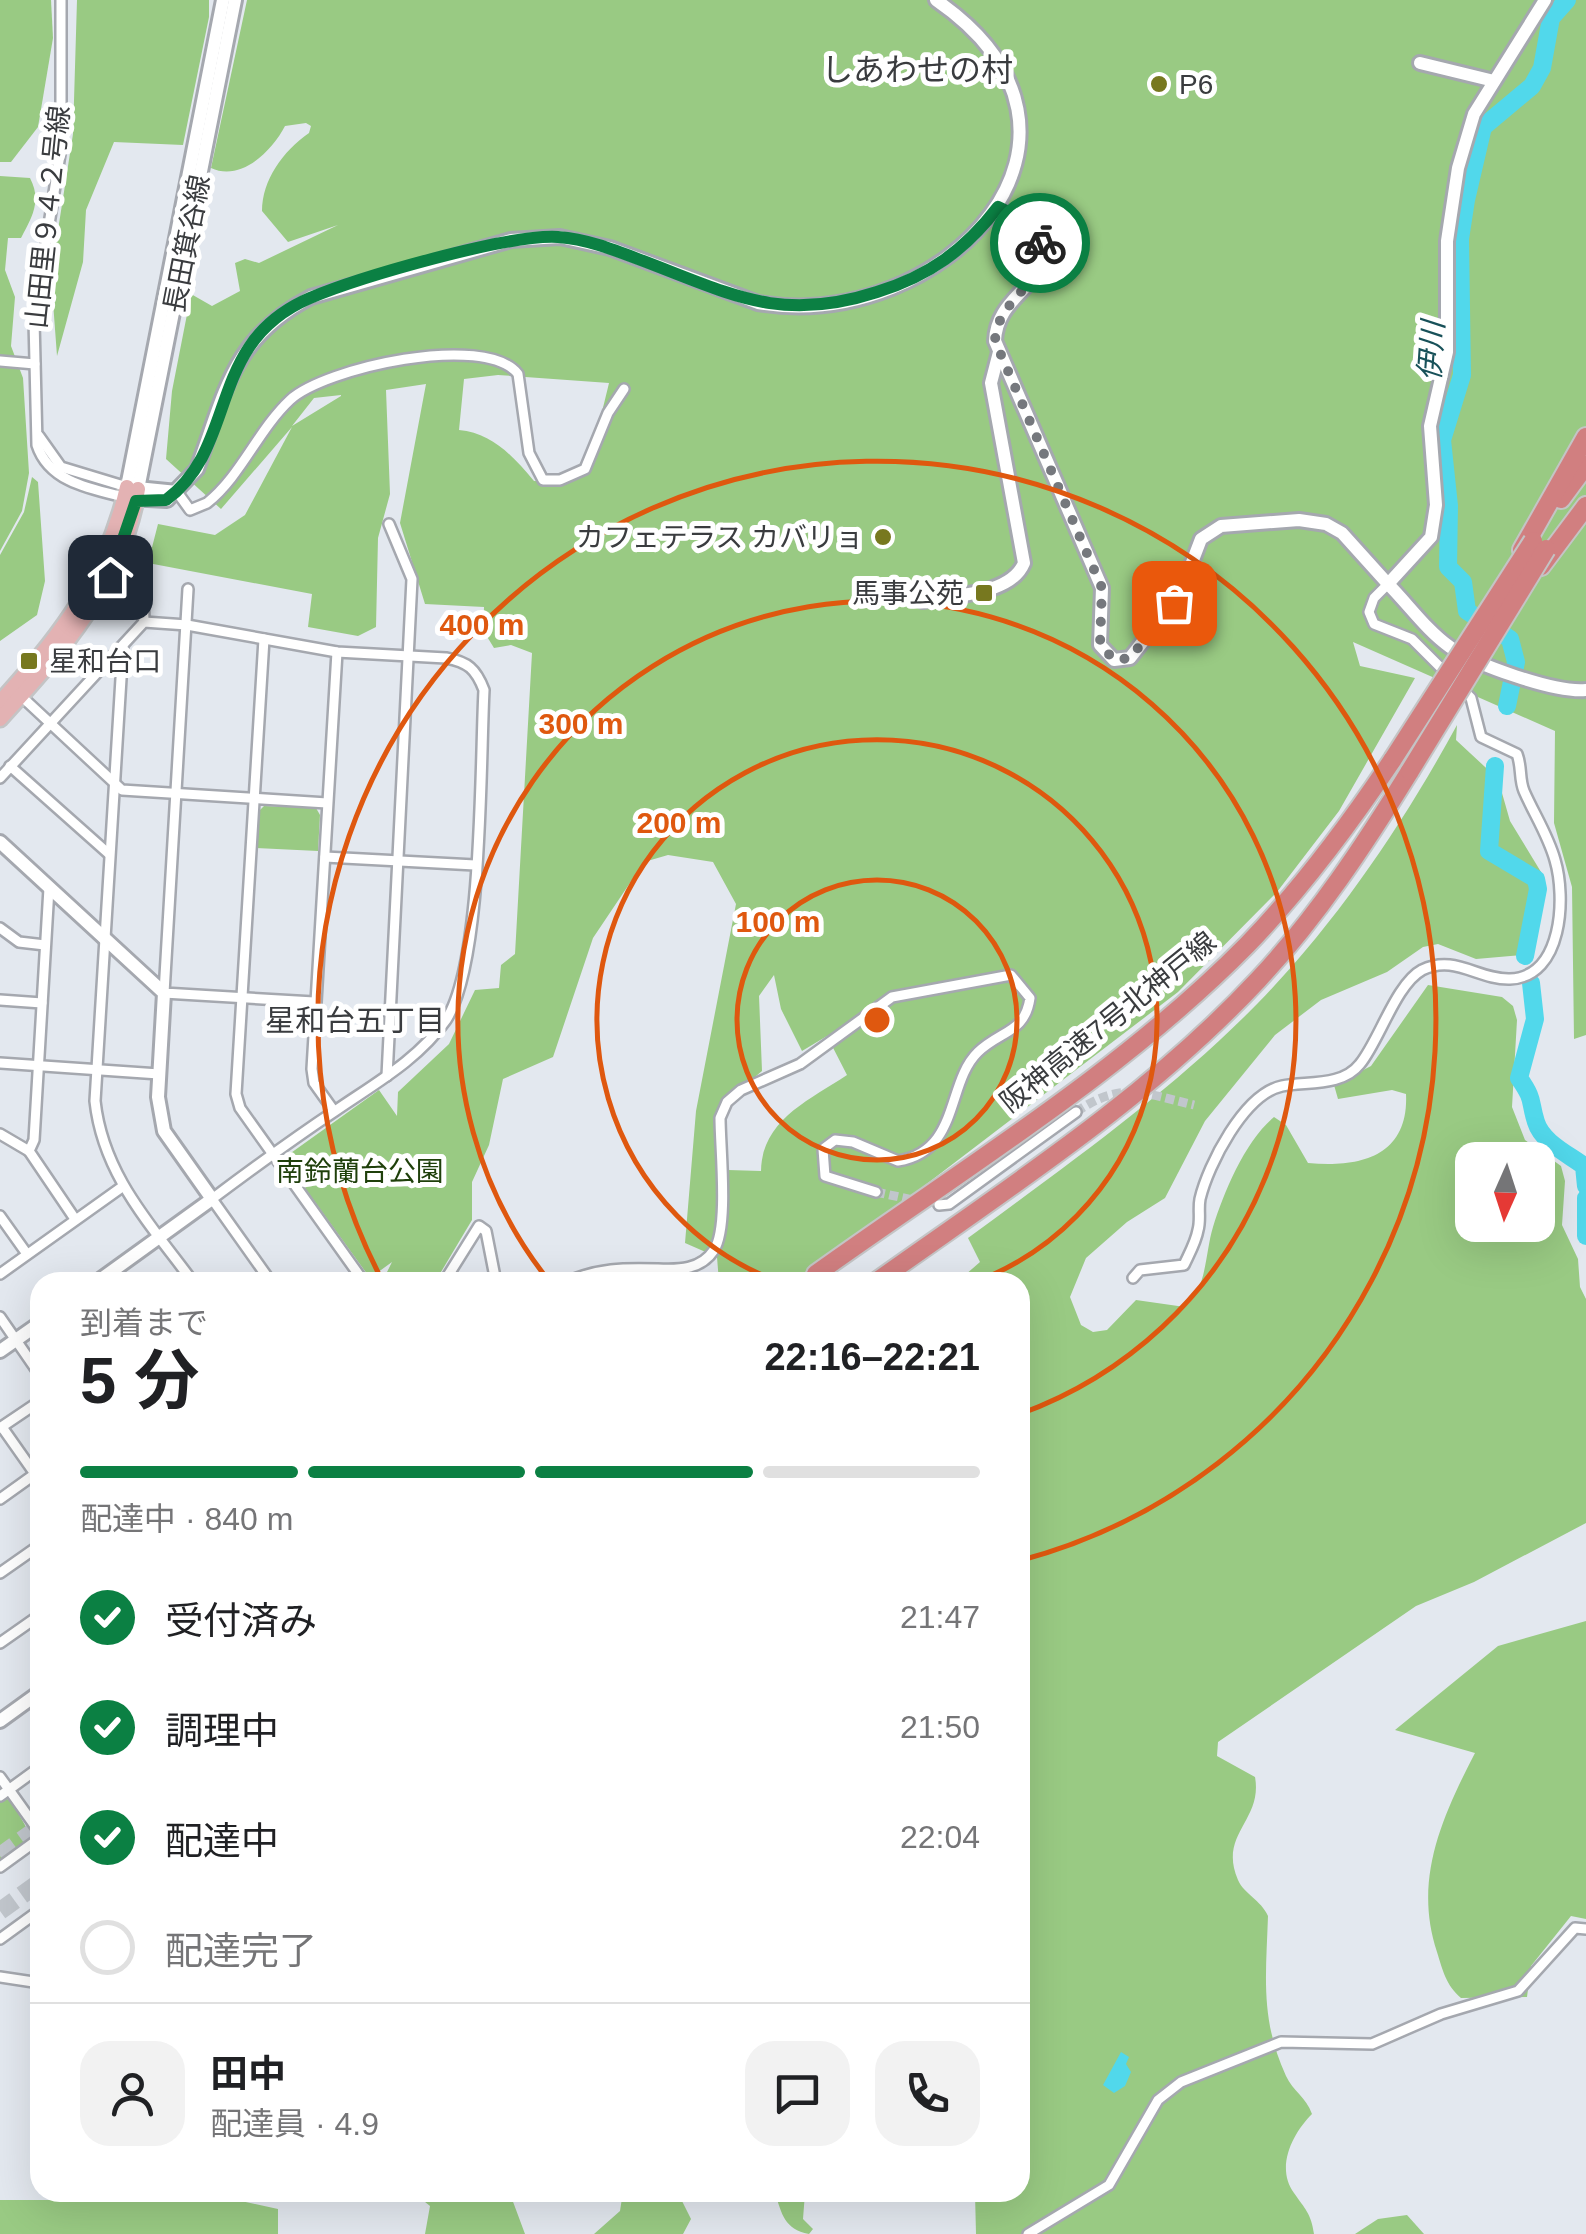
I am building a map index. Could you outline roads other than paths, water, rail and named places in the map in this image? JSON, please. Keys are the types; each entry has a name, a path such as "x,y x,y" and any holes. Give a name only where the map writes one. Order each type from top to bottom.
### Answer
{"highway":[{"path":"1540,545 1586,438"},
{"name":"阪神高速7号北神戸線","path":"890,1272 1108,1115 1221,1018 1318,908 1410,771 1487,645 1586,465"},
{"name":"阪神高速7号北神戸線","path":"819,1272 1097,1072 1211,979 1297,889 1393,759 1494,602 1586,490"},
{"path":"1540,545 1586,506"}],"main road":[{"path":"0,702 95,604 122,551 132,493"},
{"path":"0,719 11,690"}],"street":[{"name":"山田里９４２号線","path":"61,0 61,148 38,274 35,364 40,454 68,481 132,493"},
{"name":"長田箕谷線","path":"132,493 222,0"},
{"name":"長田箕谷線","path":"132,493 235,0"},
{"path":"132,493 166,500 197,468 244,352 261,328 311,298 511,240 548,237 610,248 758,303 814,308 922,278 952,256 998,207 1018,152 1014,101 988,44 936,0"},
{"path":"1132,1278 1140,1270 1184,1265 1199,1229 1204,1188 1243,1113 1277,1086 1326,1082 1360,1065 1409,981 1422,971 1446,963 1466,966 1489,978 1517,978 1546,959 1554,941 1562,889 1550,843 1522,788 1517,754 1481,737 1471,698 1412,639 1374,624 1369,612 1374,598 1431,537 1436,505 1430,426 1447,352 1450,214 1467,133 1494,81 1546,0"},
{"path":"1420,63 1494,81"},
{"path":"998,207 1034,229 1042,262 1038,273 999,316 995,341 1102,588 1100,644 1114,660 1123,662 1136,651 1180,594 1201,539 1221,526 1310,520 1342,533 1449,646 1526,677 1570,691 1586,690"},
{"path":"923,601 1002,586 1020,572 1024,562 992,384 999,352"},
{"path":"177,492 190,510 207,503 298,393 395,358 480,358 512,366 518,374 530,453 543,480 560,480 585,469 608,413 624,389"},
{"path":"0,361 35,364"},
{"path":"387,1076 412,578 389,524"},
{"path":"0,778 144,622 144,586"},
{"path":"188,590 159,1074 164,1131 263,1272"},
{"path":"111,1272 419,1052 446,1019 467,966 484,690 478,673 464,661 337,652 186,625 144,622"},
{"path":"264,638 236,1094 240,1108 357,1272"},
{"path":"122,646 97,1070 98,1128 122,1187 186,1272"},
{"path":"334,1111 314,1083 314,1002 337,652"},
{"path":"11,690 122,790 327,802"},
{"path":"10,766 109,854"},
{"path":"0,842 164,993 314,1002"},
{"path":"325,857 474,866"},
{"path":"30,1151 49,888"},
{"path":"0,928 19,942 45,945"},
{"path":"589,1272 598,1268 680,1270 700,1264 715,1249 720,1227 720,1118 727,1102 742,1090 800,1064 892,997 1011,975 1030,998 1024,1022 970,1060 946,1125 918,1155 898,1162 854,1142 835,1140 823,1149 825,1176 876,1192"},
{"path":"0,1000 42,1003"},
{"path":"0,1063 159,1074"},
{"path":"939,1205 949,1204 1076,1112"},
{"path":"0,1134 30,1151 75,1219"},
{"path":"0,1274 122,1187"},
{"path":"0,1216 27,1254"},
{"path":"450,1272 479,1226 486,1231 494,1272"},
{"path":"0,1317 30,1360"},
{"path":"0,1351 30,1330"},
{"path":"30,1408 1,1428 30,1467"},
{"path":"0,1499 30,1482"},
{"path":"0,1573 30,1552"},
{"path":"0,1644 30,1622"},
{"path":"0,1720 30,1699"},
{"path":"4,1792 30,1774"},
{"path":"0,1777 4,1792 30,1824"},
{"path":"0,1866 30,1844"},
{"path":"0,1939 30,1917"},
{"path":"1028,2234 1109,2185 1158,2100 1180,2082 1281,2042 1372,2044 1440,2014 1518,1991 1575,1928 1586,1929"},
{"path":"0,1978 30,1982"}],"water":[{"path":"1121,2052 1129,2057 1126,2064 1131,2072 1125,2086 1114,2093 1103,2085"}],"waterway":[{"name":"伊川","path":"1507,706 1516,662 1510,639 1467,611 1463,582 1448,567 1449,506 1442,440 1462,375 1460,239 1483,127 1532,86 1542,68 1551,18 1567,0"},
{"path":"31,379 32,418"},
{"name":"伊川","path":"1495,766 1489,851 1536,879 1538,889 1525,956"},
{"name":"伊川","path":"1531,983 1535,1019 1519,1078 1530,1096 1539,1129 1550,1142 1584,1166 1586,1186"},
{"name":"伊川","path":"1586,1198 1586,1236"}],"tunnel":[{"path":"1076,1112 1106,1096 1133,1092 1194,1105"},
{"path":"876,1192 918,1201"},
{"path":"0,1856 30,1834"},
{"path":"0,1911 30,1889"}],"place":[{"name":"P6","path":"1159,84"},
{"name":"カフェテラス カバリョ","path":"883,537"},
{"name":"馬事公苑","path":"984,593"},
{"name":"星和台口","path":"29,661"}],"district":[{"name":"しあわせの村","path":"917,70"},
{"name":"星和台五丁目","path":"355,1020"}],"park label":[{"name":"南鈴蘭台公園","path":"360,1171"}]}
